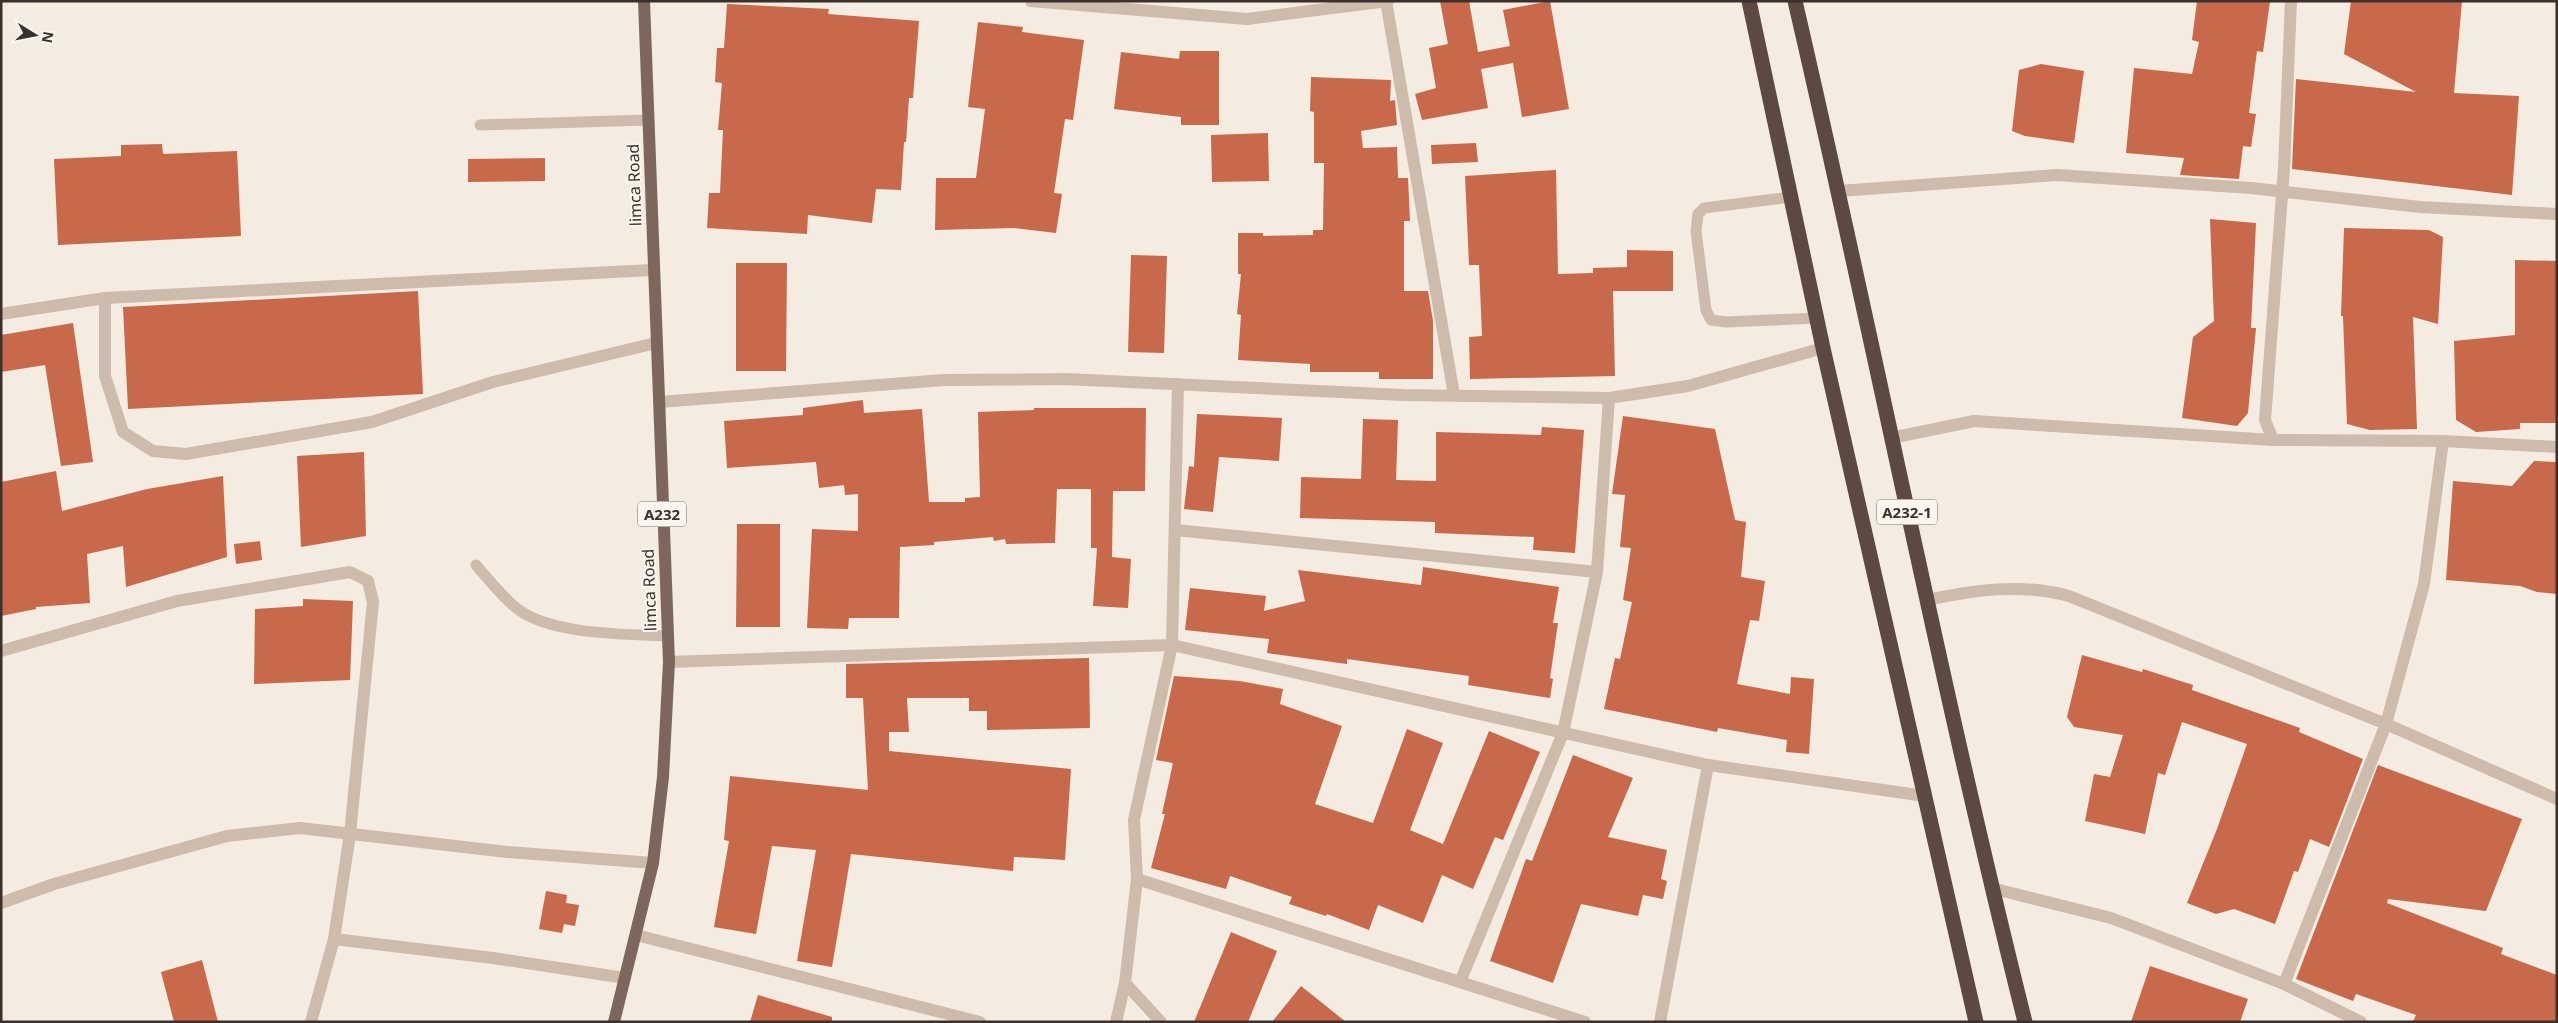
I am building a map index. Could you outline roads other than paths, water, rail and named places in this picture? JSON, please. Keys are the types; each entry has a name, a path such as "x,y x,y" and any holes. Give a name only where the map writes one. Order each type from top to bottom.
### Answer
{"highway":[{"name":"A232-1","path":"1749,1 1823,348 1976,1022"},
{"name":"A232-1","path":"1795,1 1839,191 1891,438 1991,888 2024,1022"}],"main road":[{"name":"limca Road","path":"614,1022 653,863 663,777 668,662 659,402 652,270 644,1"}],"street":[{"path":"1031,1 1171,7 1247,19 1387,1 1454,395"},
{"path":"2273,440 2265,420 2282,192 2292,1"},
{"path":"1839,191 2057,175 2282,192 2420,207 2557,214"},
{"path":"1,314 105,298 652,270"},
{"path":"105,298 105,376 123,432 154,451 186,454 372,422 493,382 656,343"},
{"path":"659,402 944,380 1066,379 1402,395 1609,398 1688,386 1823,348"},
{"path":"1116,1022 1125,983 1137,879 1134,820 1172,645 1178,384"},
{"path":"1460,982 1563,733 1598,572 1609,398"},
{"path":"1891,438 1974,422 2273,440 2443,441 2557,447"},
{"path":"2284,984 2386,724 2424,584 2443,441"},
{"path":"1175,530 1598,572"},
{"path":"1,651 177,601 350,572 368,581 373,602 350,834 334,940 311,1022"},
{"path":"1927,600 1991,589 2060,594 2386,724 2557,800"},
{"path":"668,662 1172,645 1708,765 1925,796"},
{"path":"1660,1022 1708,765"},
{"path":"1,903 54,884 227,836 300,828 507,852 653,863"},
{"path":"1137,879 1585,1022"},
{"path":"1991,888 2112,918 2284,984 2361,1022"},
{"path":"636,935 980,1022"},
{"path":"334,940 493,958 625,978"},
{"path":"1125,983 1161,1022"}],"lane":[{"path":"480,125 648,120"},
{"path":"1790,196 1704,208 1698,214 1696,231 1706,310 1711,320 1726,322 1817,318"},
{"path":"476,565 516,608 538,618 589,632 667,636"}]}
